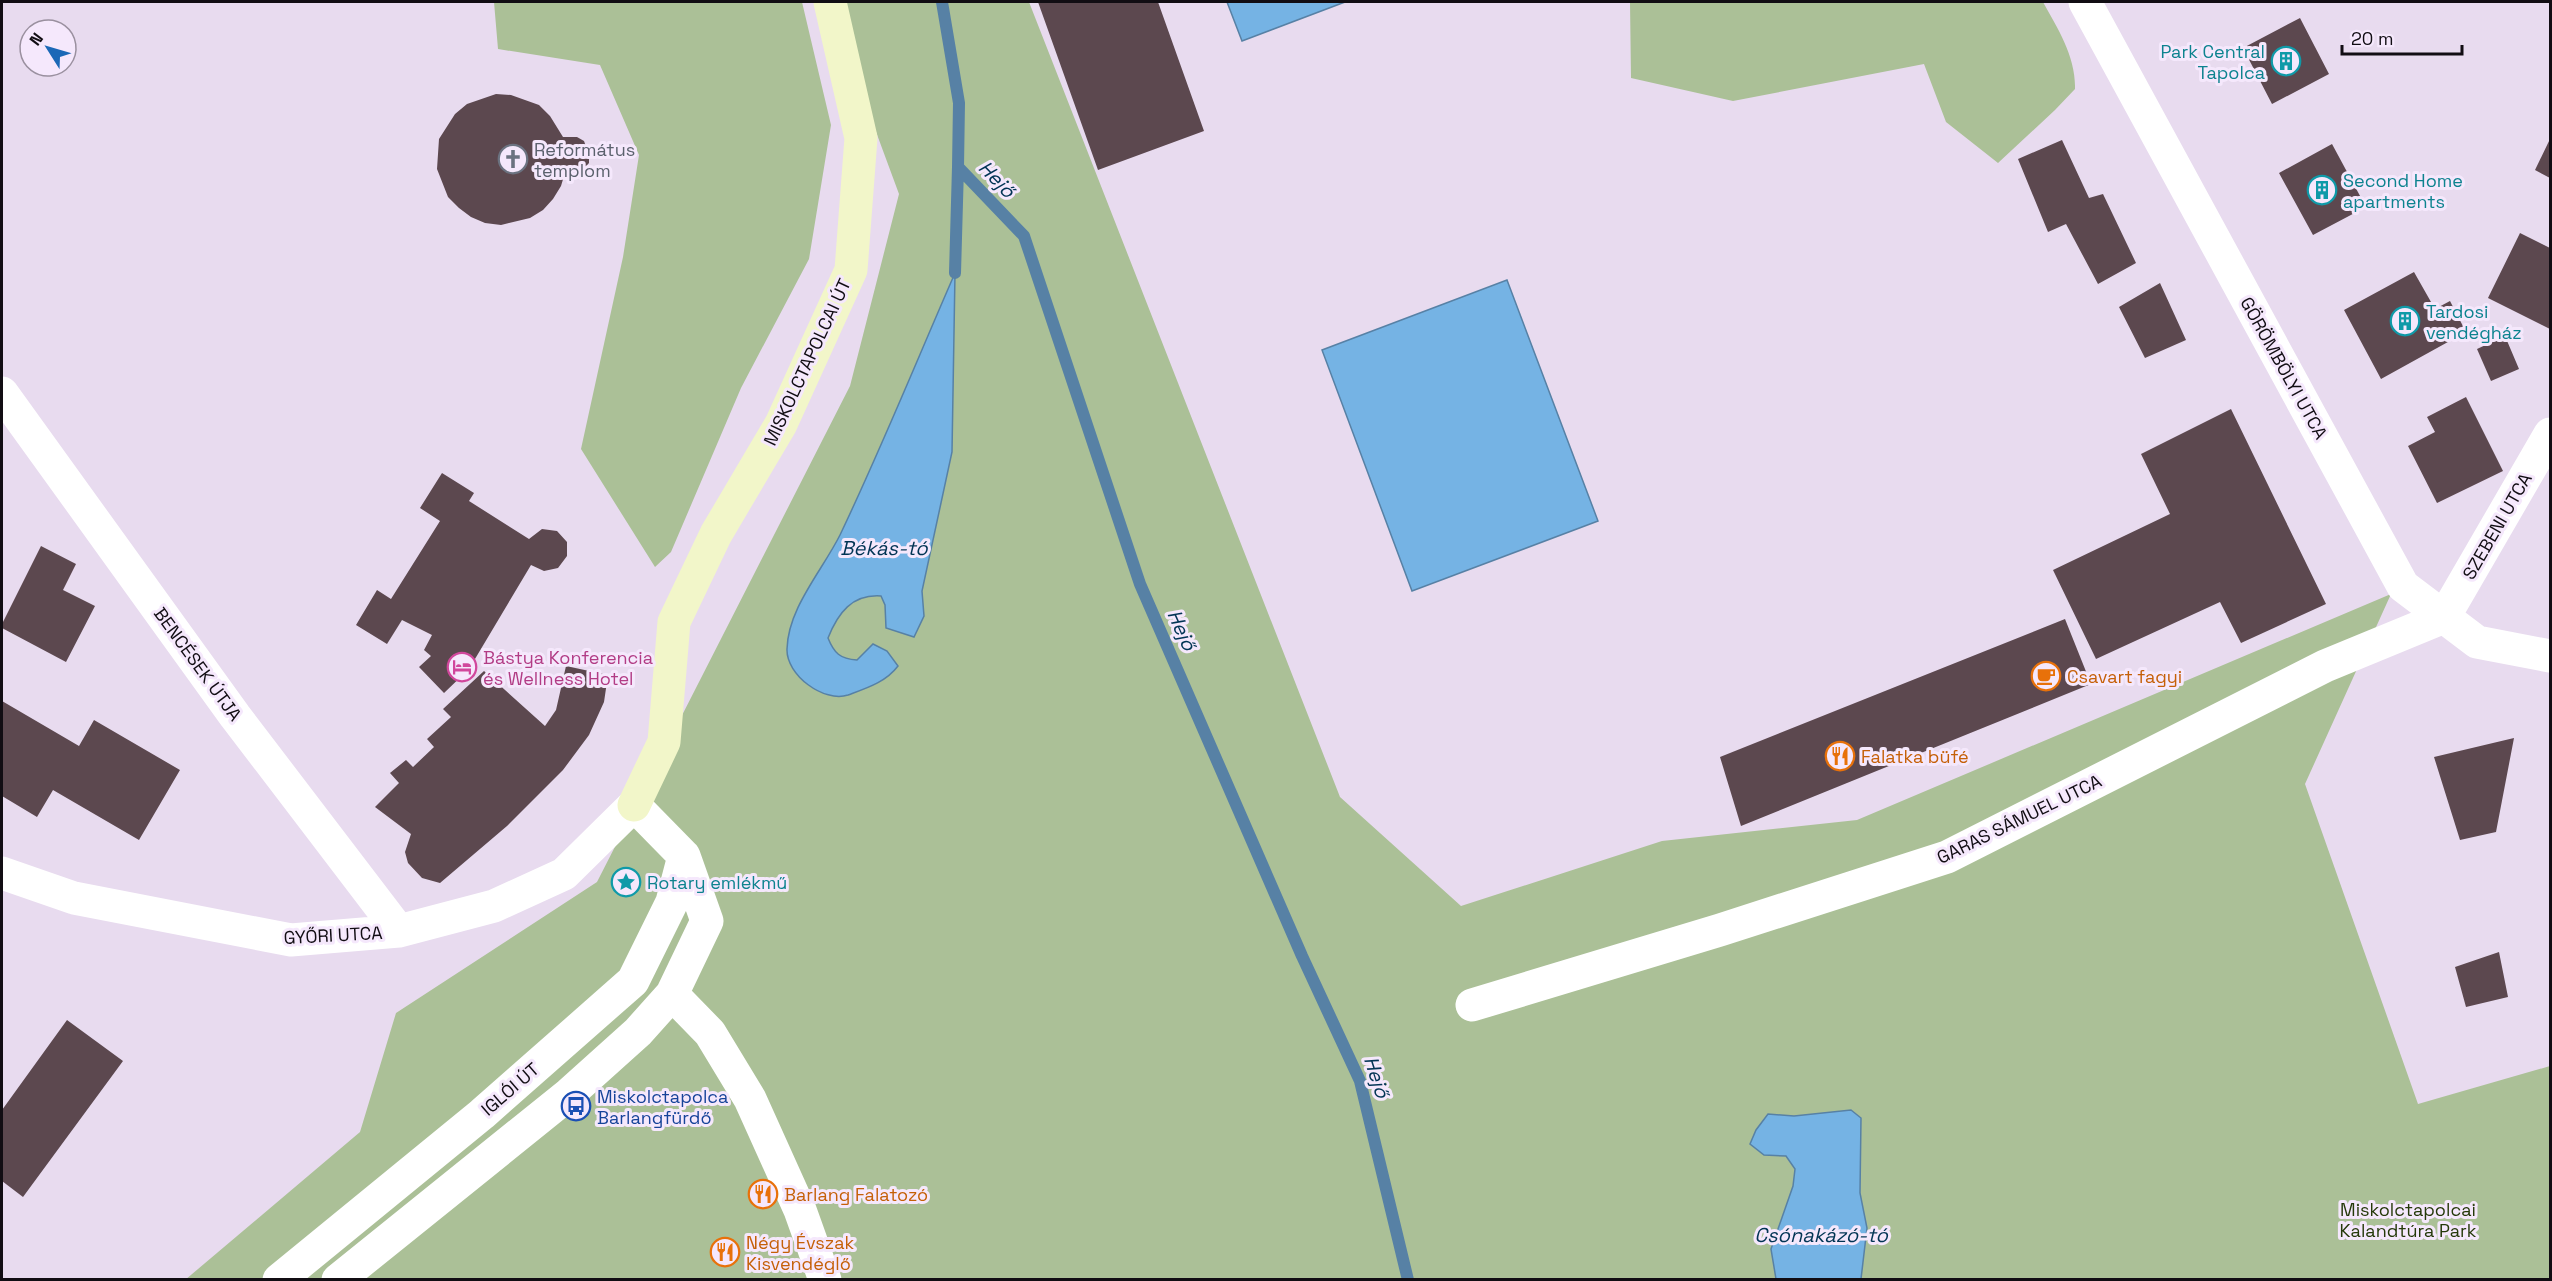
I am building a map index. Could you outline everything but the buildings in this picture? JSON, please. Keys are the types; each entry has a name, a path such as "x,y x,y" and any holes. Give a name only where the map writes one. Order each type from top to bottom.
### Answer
{"street":[{"name":"MISKOLCTAPOLCAI ÚT","path":"634,805 664,742 674,622 716,534 781,424 851,270 861,138 830,2"},
{"name":"GÖRÖMBÖLYI UTCA","path":"2085,2 2403,586 2476,642 2550,656"},
{"name":"BENCÉSEK ÚTJA","path":"2,393 228,706 399,931"},
{"name":"SZEBENI UTCA","path":"2444,617 2550,434"},
{"name":"GARAS SÁMUEL UTCA","path":"1472,1005 1720,930 1947,857 2325,666 2444,617"},
{"path":"338,1280 569,1094 638,1032 672,994 707,921 684,856 634,805"},
{"name":"GYŐRI UTCA","path":"2,873 74,898 291,940 399,931 494,906 564,874 634,805"},
{"name":"IGLÓI ÚT","path":"279,1280 482,1114 633,981 672,902 684,856"},
{"path":"672,994 710,1033 750,1099 800,1210 825,1280"}],"green space":[{"path":"494,2 802,2 831,125 809,259 741,388 671,552 655,567 581,449 623,257 639,155 600,65 498,49"},
{"name":"Miskolctapolcai Kalandtúra Park","path":"828,2 1029,2 1340,797 1461,906 1662,841 1857,820 2391,594 2305,784 2418,1104 2550,1066 2550,1279 185,1280 360,1132 396,1013 597,882 850,386 899,194"},
{"path":"1630,2 2043,2 2069,55 2075,77 2075,89 1998,163 1946,122 1924,64 1733,101 1631,78"}],"water":[{"path":"1227,2 1345,2 1242,41"},
{"name":"Békás-tó","path":"955,273 952,452 922,591 924,616 914,637 886,628 885,605 881,596 862,598 847,607 836,621 828,638 835,651 842,657 857,660 873,644 887,651 898,666 888,676 869,687 848,695 828,695 808,685 788,659 787,649 793,619 807,590 833,549 855,503"},
{"path":"1507,280 1598,521 1412,591 1322,350"},
{"name":"Csónakázó-tó","path":"1851,1110 1861,1118 1860,1193 1867,1228 1861,1279 1776,1279 1771,1249 1793,1186 1795,1169 1786,1156 1764,1155 1750,1144 1756,1130 1768,1114 1794,1116"}],"waterway":[{"name":"Hejő","path":"942,2 959,103 958,167 1024,236 1140,584 1302,956 1360,1081 1408,1280"},
{"path":"955,273 958,167"}],"place":[{"name":"Park Central Tapolca","path":"2286,61"},
{"name":"Református templom","path":"513,159"},
{"name":"Second Home apartments","path":"2322,190"},
{"name":"Tardosi vendégház","path":"2405,321"},
{"name":"Bástya Konferencia és Wellness Hotel","path":"462,667"},
{"name":"Csavart fagyi","path":"2046,676"},
{"name":"Falatka büfé","path":"1840,756"},
{"name":"Rotary emlékmű","path":"626,882"},
{"name":"Miskolctapolca Barlangfürdő","path":"576,1106"},
{"name":"Barlang Falatozó","path":"763,1194"},
{"name":"Négy Évszak Kisvendéglő","path":"725,1252"}]}
